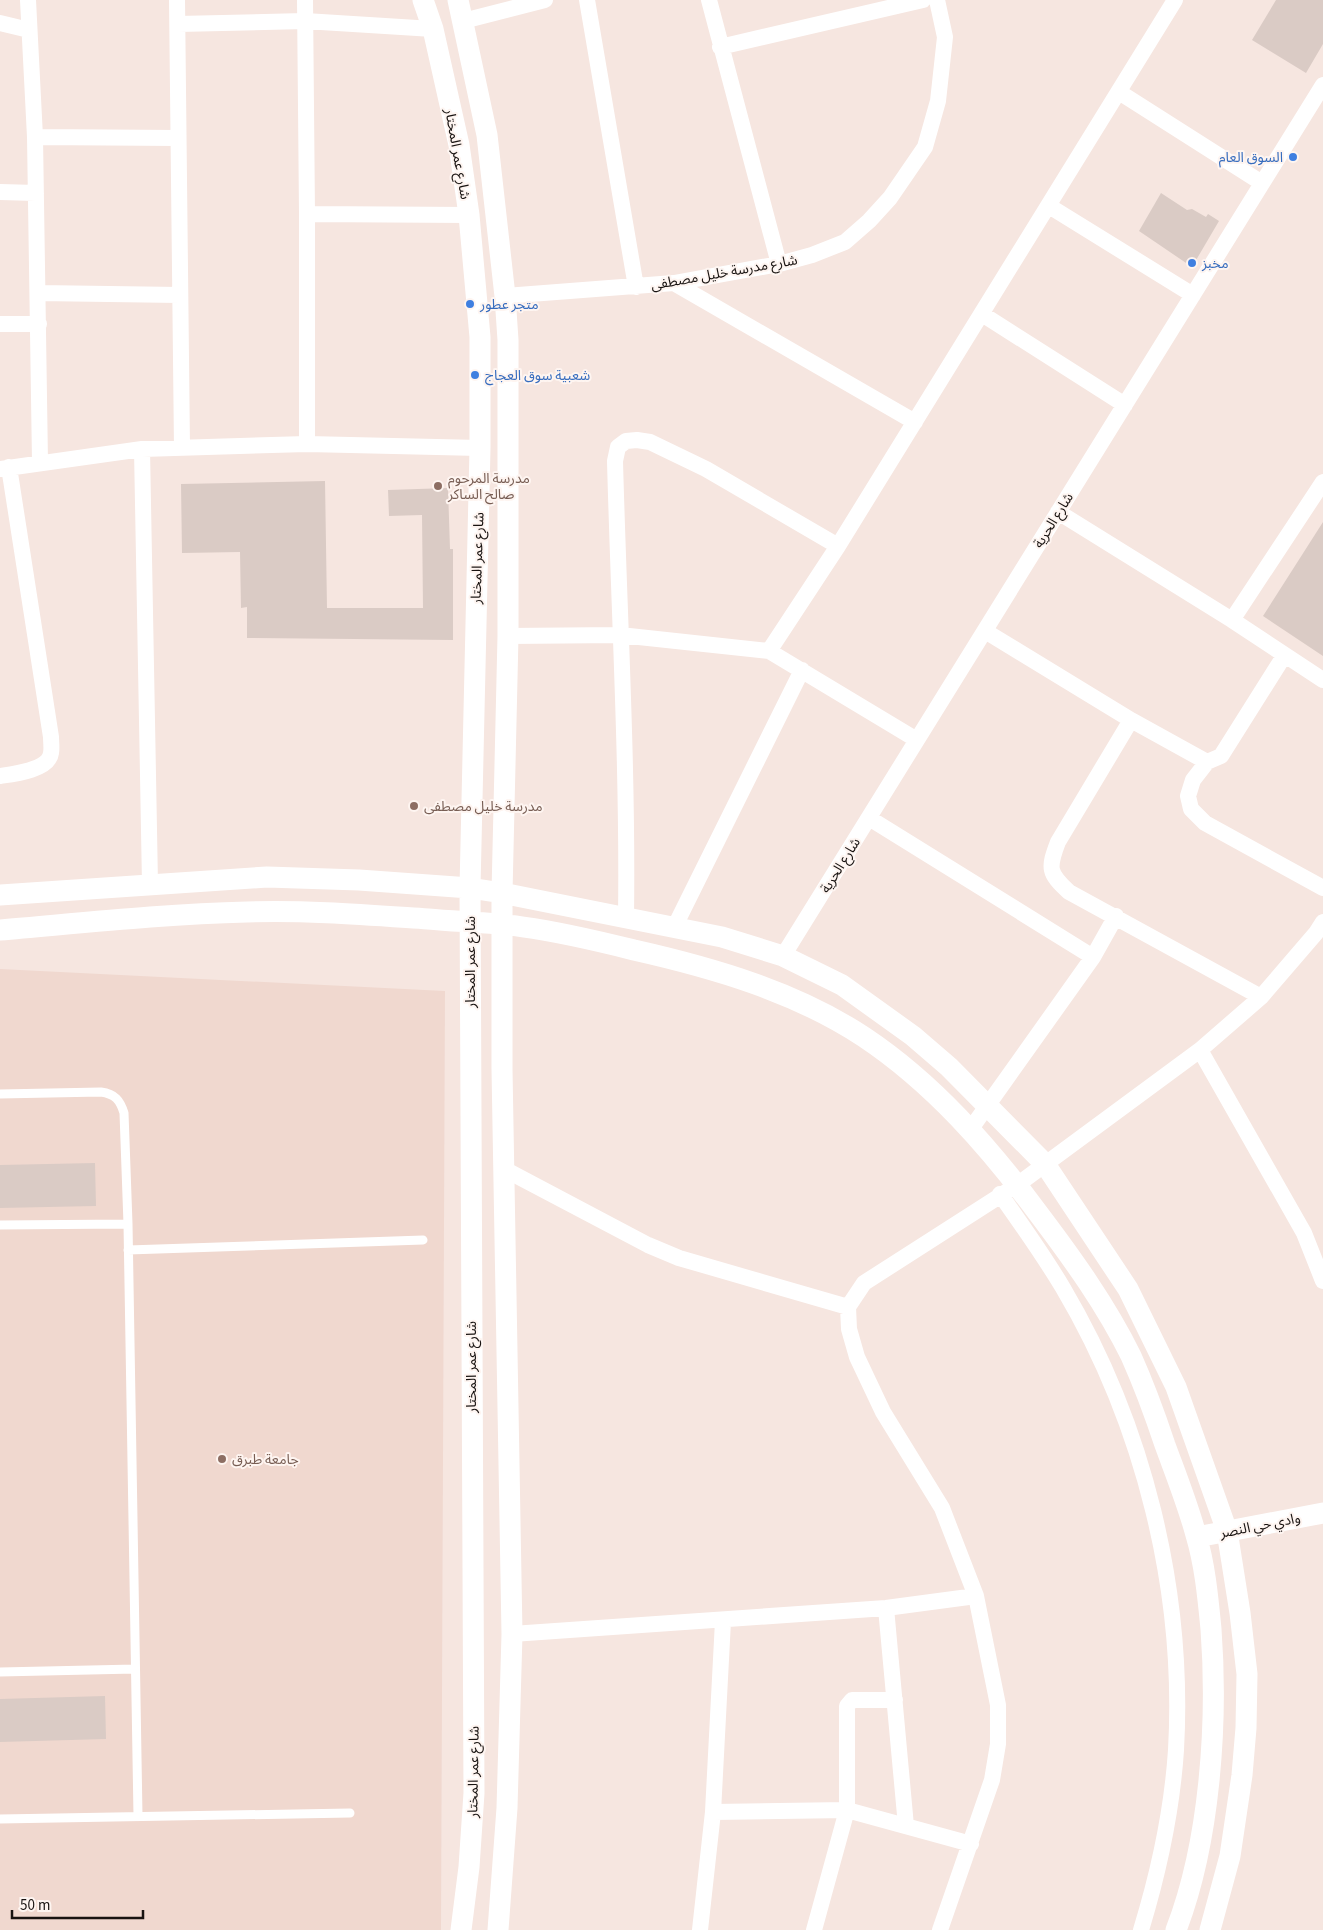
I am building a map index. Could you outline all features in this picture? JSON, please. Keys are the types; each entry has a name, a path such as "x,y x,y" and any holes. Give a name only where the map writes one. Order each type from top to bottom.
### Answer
{"street":[{"path":"28,0 35,137 40,462"},
{"path":"177,0 182,448"},
{"path":"305,0 307,444"},
{"name":"شارع عمر المختار","path":"423,0 433,30 459,145 469,215 480,337 480,448 470,888 474,1793 469,1867 461,1930"},
{"name":"شارع عمر المختار","path":"458,0 487,135 508,340 508,636 502,892 502,1069 512,1634 507,1808 498,1930"},
{"path":"464,21 545,0"},
{"path":"587,0 636,287"},
{"path":"709,0 720,47 780,264"},
{"path":"720,47 923,0"},
{"name":"شارع مدرسة خليل مصطفى","path":"505,296 674,283 780,264 812,255 845,242 869,221 890,198 925,147 938,101 945,37 937,0"},
{"path":"769,651 838,546 1050,206 1175,0"},
{"path":"178,24 305,20 433,30"},
{"path":"0,23 29,30"},
{"name":"شارع الحرية","path":"783,956 1323,86"},
{"path":"1118,92 1262,183"},
{"path":"35,137 178,138"},
{"path":"0,192 36,193"},
{"path":"1050,206 1193,295"},
{"path":"307,214 469,215"},
{"path":"674,283 915,422"},
{"path":"38,293 180,295"},
{"path":"982,314 1125,405"},
{"path":"0,324 39,324"},
{"path":"626,918 625,748 615,461 618,447 626,441 650,442 706,469 838,546"},
{"path":"0,776 20,773 45,764 51,754 51,737 5,468 142,449 307,444 480,448"},
{"path":"142,449 150,884"},
{"path":"1232,620 1323,482"},
{"path":"1058,512 1232,620 1323,680"},
{"path":"985,631 1131,720 1207,762"},
{"path":"508,636 620,635 769,651 917,740"},
{"path":"1284,656 1221,756 1207,762 1193,780 1188,796 1191,809 1204,823 1323,888"},
{"path":"674,928 802,670"},
{"path":"1131,720 1058,842 1052,857 1051,871 1069,892 1262,997"},
{"path":"868,818 1093,957"},
{"path":"0,895 267,877 359,880 502,892 722,937 783,956 842,985 913,1036 949,1067 1045,1164 1128,1289 1176,1388 1228,1532 1247,1674 1246,1728 1242,1775 1230,1856 1210,1930"},
{"path":"0,930 156,916 250,912 335,912 528,927 672,957 712,969 807,1005 834,1019 883,1050 928,1087 970,1130 1008,1189 1034,1241 1064,1290 1091,1340 1134,1446 1151,1502 1171,1605 1176,1653 1176,1750 1164,1846 1142,1930"},
{"path":"970,1130 1093,957 1116,916"},
{"path":"940,1930 992,1780 998,1744 998,1705 976,1596 942,1508 883,1412 857,1357 849,1329 848,1307 864,1283 1045,1164 1200,1050 1262,997 1321,933"},
{"path":"1200,1050 1304,1233 1323,1281"},
{"path":"504,1168 648,1245 679,1258 848,1307"},
{"path":"1008,1189 1073,1260 1130,1354 1148,1397 1197,1537 1206,1584 1212,1642 1213,1702 1211,1747 1200,1837 1191,1881 1176,1930"},
{"path":"1299,1518 1323,1507"},
{"name":"وادي حي النصر","path":"1197,1537 1323,1513"},
{"path":"512,1634 723,1621 886,1608 976,1596"},
{"path":"886,1608 906,1826"},
{"path":"700,1930 713,1812 723,1621"},
{"path":"814,1930 848,1810 847,1706 852,1700 895,1700"},
{"path":"713,1812 848,1810 971,1844"}],"lane":[{"path":"0,1094 101,1092 116,1097 122,1104 125,1123 128,1224 138,1816"},
{"path":"0,1225 128,1224"},
{"path":"128,1250 423,1240"},
{"path":"0,1672 135,1668"},
{"path":"0,1819 350,1813"}],"shaded area":[{"name":"جامعة طبرق","path":"0,969 445,991 441,1930 0,1930"}],"building":[{"path":"1276,0 1323,0 1323,44 1306,73 1252,40"},
{"path":"1161,193 1187,210 1192,209 1206,217 1208,214 1219,221 1192,267 1139,231"},
{"path":"325,481 327,608 423,608 422,515 389,516 388,490 448,488 450,549 453,549 453,640 247,638 247,607 241,608 240,552 182,553 181,484"},
{"path":"1323,522 1323,656 1263,616"},
{"path":"95,1163 96,1206 0,1208 0,1165"},
{"path":"105,1696 106,1739 0,1742 0,1699"}],"place":[{"name":"السوق العام","path":"1293,157"},
{"name":"مخبز","path":"1192,263"},
{"name":"متجر عطور","path":"470,304"},
{"name":"شعبية سوق العجاج","path":"475,375"},
{"name":"مدرسة المرحوم صالح الساكر","path":"438,486"},
{"name":"مدرسة خليل مصطفى","path":"414,806"},
{"name":"جامعة طبرق","path":"222,1459"}]}
